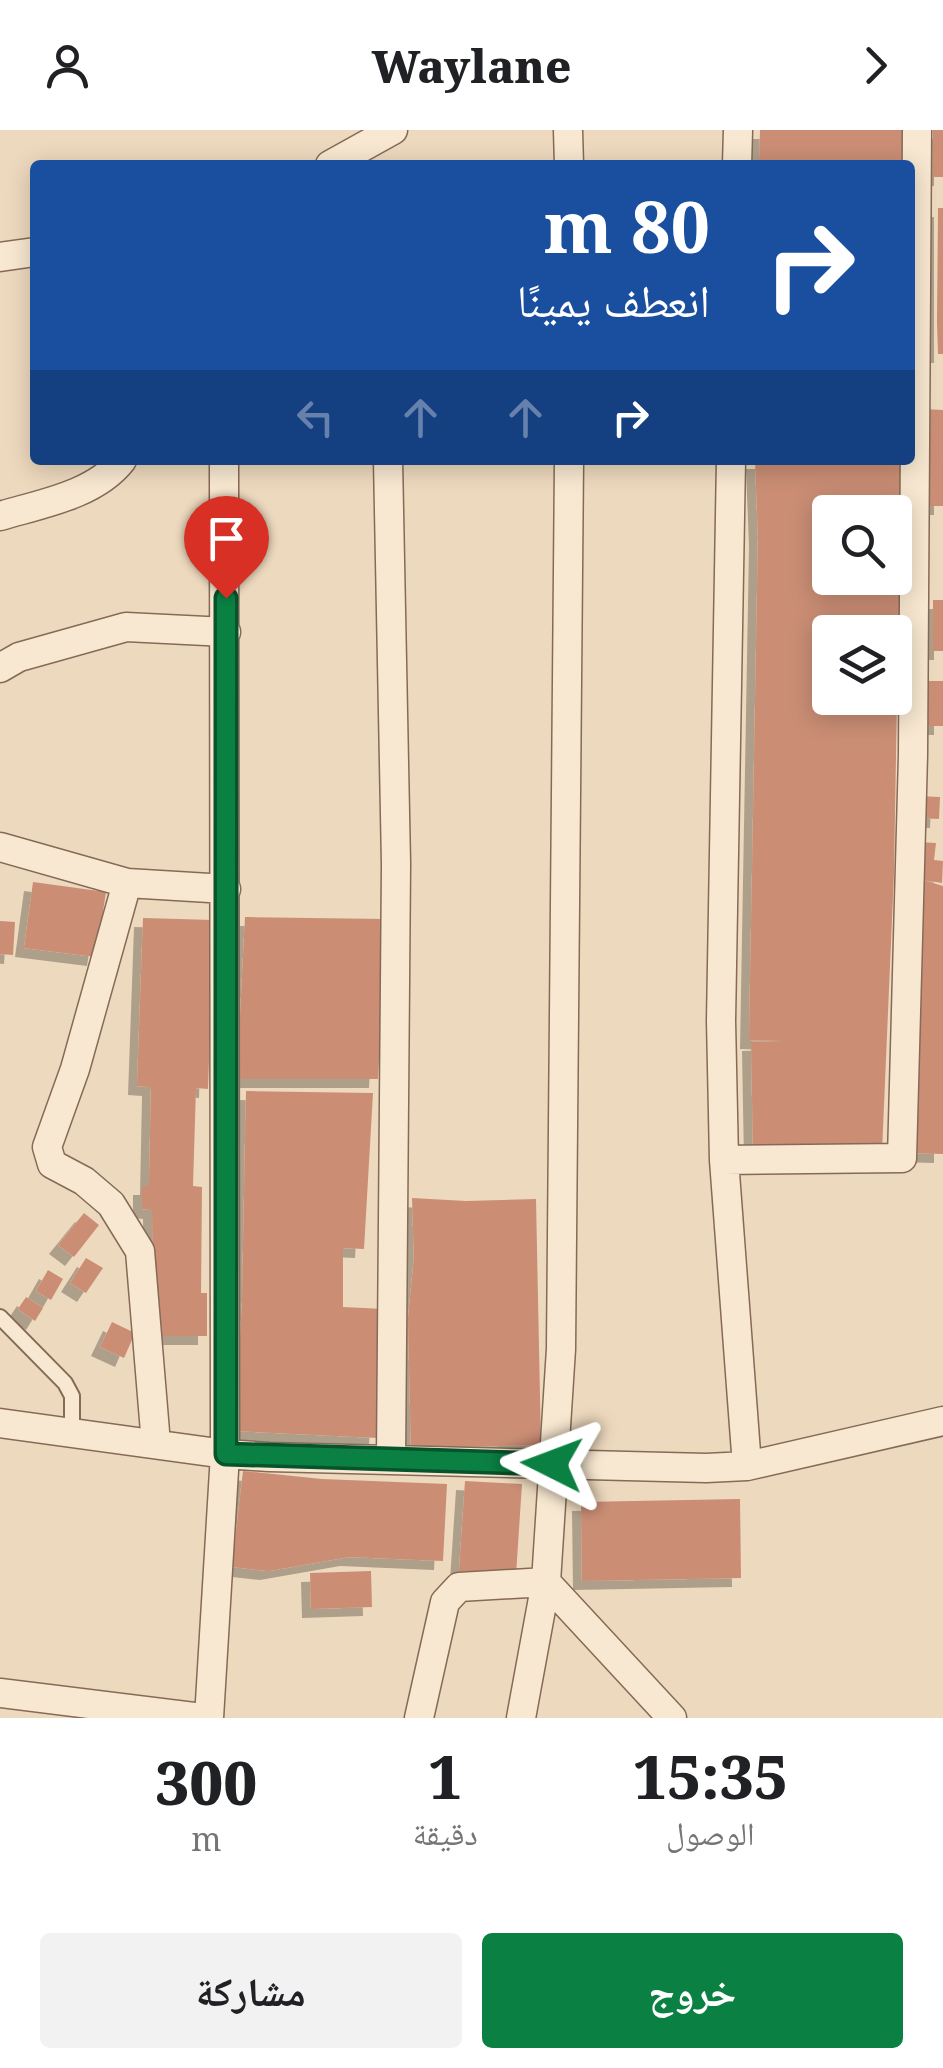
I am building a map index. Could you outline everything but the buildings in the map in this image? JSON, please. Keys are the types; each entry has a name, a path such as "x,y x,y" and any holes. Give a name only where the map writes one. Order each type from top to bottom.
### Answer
{"street":[{"path":"568,130 569,160"},
{"path":"737,160 738,130"},
{"path":"915,443 917,130"},
{"path":"343,160 385,144"},
{"path":"0,257 30,253"},
{"path":"0,516 72,494 113,472 118,465"},
{"path":"0,1693 205,1718 226,1454 224,465"},
{"path":"388,465 396,864 392,1458"},
{"path":"521,1718 546,1582 561,1349 569,465"},
{"path":"731,465 721,1021 724,1160 747,1466"},
{"path":"724,1160 902,1158 913,756 915,465"},
{"path":"0,668 19,657 126,627 226,632"},
{"path":"0,847 126,883 226,889"},
{"path":"126,883 76,1069 47,1148 52,1164 84,1181 111,1204 140,1251 156,1444"},
{"path":"0,1422 226,1454 706,1468 747,1466 943,1422"},
{"path":"419,1718 445,1602 451,1593 459,1586 546,1582 672,1718"}],"lane":[{"path":"0,1318 65,1383 72,1396 72,1432"}],"route":[{"path":"226,598 226,1454 552,1464"}]}
